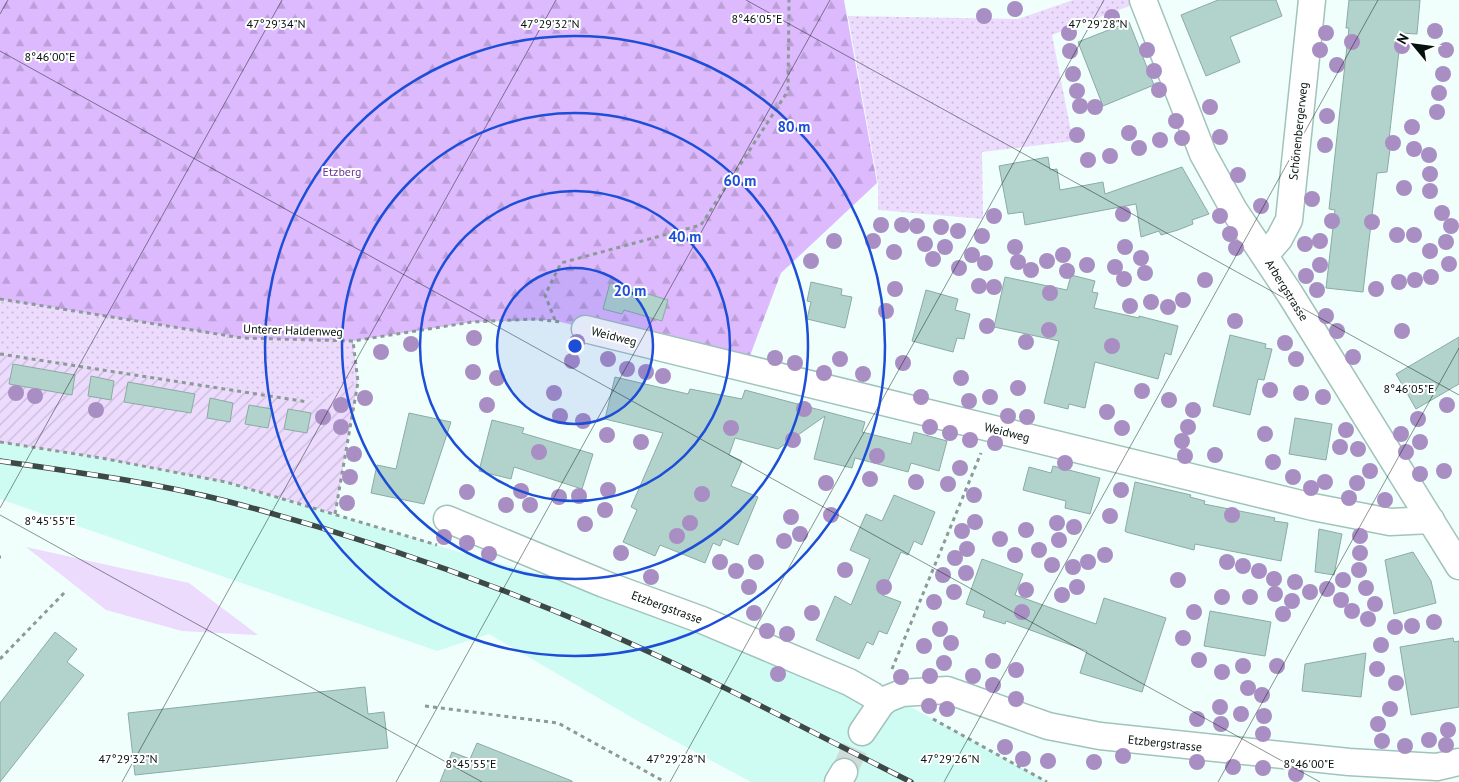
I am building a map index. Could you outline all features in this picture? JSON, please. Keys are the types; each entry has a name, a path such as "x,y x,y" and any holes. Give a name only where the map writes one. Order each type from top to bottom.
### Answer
{"street":[{"name":"Arbergstrasse","path":"1143,0 1203,154 1234,210 1265,255 1459,566"},
{"name":"Schönenbergerweg","path":"1265,255 1279,239 1289,220 1312,0"},
{"name":"Weidweg","path":"585,329 1313,507 1390,522 1431,520"},
{"name":"Etzbergstrasse","path":"447,519 604,584 702,620 849,682 872,695 890,699 947,690 1048,726 1100,736 1349,762 1437,767 1459,762"},
{"path":"862,732 890,699"}],"path":[{"path":"555,320 545,295 561,262 702,225 788,91 789,0"},
{"name":"Unterer Haldenweg","path":"0,299 242,338 353,341 472,322 555,320 585,329"},
{"path":"0,442 100,458 226,482 335,514 358,382 353,341"},
{"path":"0,354 308,402"},
{"path":"991,428 888,681 890,699 911,707 1046,782"},
{"path":"0,659 65,592"},
{"path":"424,706 558,723 664,782"}],"shaded area":[{"path":"1073,0 1130,0 1132,5 1052,35 1073,141 982,152 983,219 878,210 878,184 848,16 1018,19"},
{"path":"0,299 242,338 353,341 358,382 308,402 0,354"},
{"path":"0,354 308,402 358,382 335,514 226,482 101,458 0,442"},
{"path":"0,442 101,458 226,482 476,557 588,587 849,682 902,693 911,707 1047,782 751,782 636,720 489,634 437,651 0,499"},
{"path":"26,547 189,583 258,635 182,631 106,610"}],"green space":[{"name":"Etzberg","path":"0,0 844,0 877,183 781,273 745,369 553,320 472,322 353,341 242,338 0,299"}],"building":[{"path":"1218,0 1276,0 1282,16 1230,37 1240,62 1206,76 1181,15"},
{"path":"1349,0 1420,0 1417,34 1401,33 1387,172 1377,173 1363,292 1326,288 1335,210 1329,209 1349,28 1346,28"},
{"path":"1129,22 1154,85 1103,106 1078,42"},
{"path":"1048,157 1050,170 1057,169 1060,190 1103,182 1105,194 1182,167 1209,214 1192,220 1193,224 1178,230 1161,235 1159,231 1141,237 1136,204 1025,225 1023,212 1008,214 999,166"},
{"path":"1071,275 1095,281 1092,292 1098,293 1094,308 1139,318 1139,316 1178,326 1171,355 1165,353 1158,379 1095,362 1085,408 1069,404 1068,409 1044,403 1059,341 994,327 1005,277 1067,290"},
{"path":"811,282 842,289 841,295 852,297 845,328 807,319 811,302 807,301"},
{"path":"610,283 668,300 662,321 624,310 622,314 603,309"},
{"path":"926,290 958,299 955,310 970,314 964,339 957,338 953,352 912,341"},
{"path":"1230,335 1266,344 1265,348 1272,349 1264,380 1258,379 1250,415 1213,406"},
{"path":"1459,337 1459,384 1416,409 1396,374"},
{"path":"13,364 75,375 72,395 9,384"},
{"path":"91,376 114,381 111,400 88,396"},
{"path":"615,377 688,394 690,389 742,399 745,390 865,422 862,432 911,444 914,432 947,441 939,471 911,463 908,472 855,458 852,468 814,459 825,416 778,449 735,438 729,455 742,461 731,486 758,497 738,545 723,539 720,546 713,543 705,563 660,545 655,556 623,542 637,510 631,507 663,433 605,419"},
{"path":"128,382 195,394 191,413 124,402"},
{"path":"210,398 233,403 230,422 207,418"},
{"path":"249,405 272,409 268,428 245,424"},
{"path":"288,409 311,413 307,433 284,429"},
{"path":"409,413 451,422 424,504 371,493 377,465 396,469"},
{"path":"1295,418 1332,424 1326,460 1289,454"},
{"path":"492,420 524,428 522,433 593,454 582,489 514,467 511,479 479,471"},
{"path":"1053,466 1100,478 1090,514 1065,508 1066,501 1023,490 1029,467 1051,473"},
{"path":"1135,482 1191,495 1190,497 1205,501 1204,504 1275,518 1274,521 1288,523 1281,561 1195,544 1194,550 1126,532"},
{"path":"894,495 935,512 922,545 914,541 908,555 901,552 882,595 901,602 887,634 879,631 873,645 867,642 859,659 816,640 835,596 851,605 870,559 850,550 866,514 882,521"},
{"path":"1319,529 1342,534 1334,575 1315,572"},
{"path":"1413,552 1431,581 1436,603 1394,614 1385,560"},
{"path":"982,559 1023,574 1015,595 1096,624 1104,598 1166,618 1142,692 1080,673 1087,651 1006,621 1005,624 983,617 985,611 966,604"},
{"path":"1210,611 1271,622 1265,656 1204,646"},
{"path":"55,632 77,649 67,662 84,675 0,782 0,703"},
{"path":"1453,638 1454,642 1459,641 1459,707 1411,715 1400,647"},
{"path":"1366,653 1361,697 1302,691 1305,664"},
{"path":"365,687 368,714 384,712 388,748 135,775 128,713"},
{"path":"477,743 572,782 440,782 452,752 470,759"}],"tunnel":[{"path":"844,772 862,732"}],"railway":[{"path":"0,461 113,478 198,494 274,514 415,558 554,611 640,648 757,704 911,782"}]}
